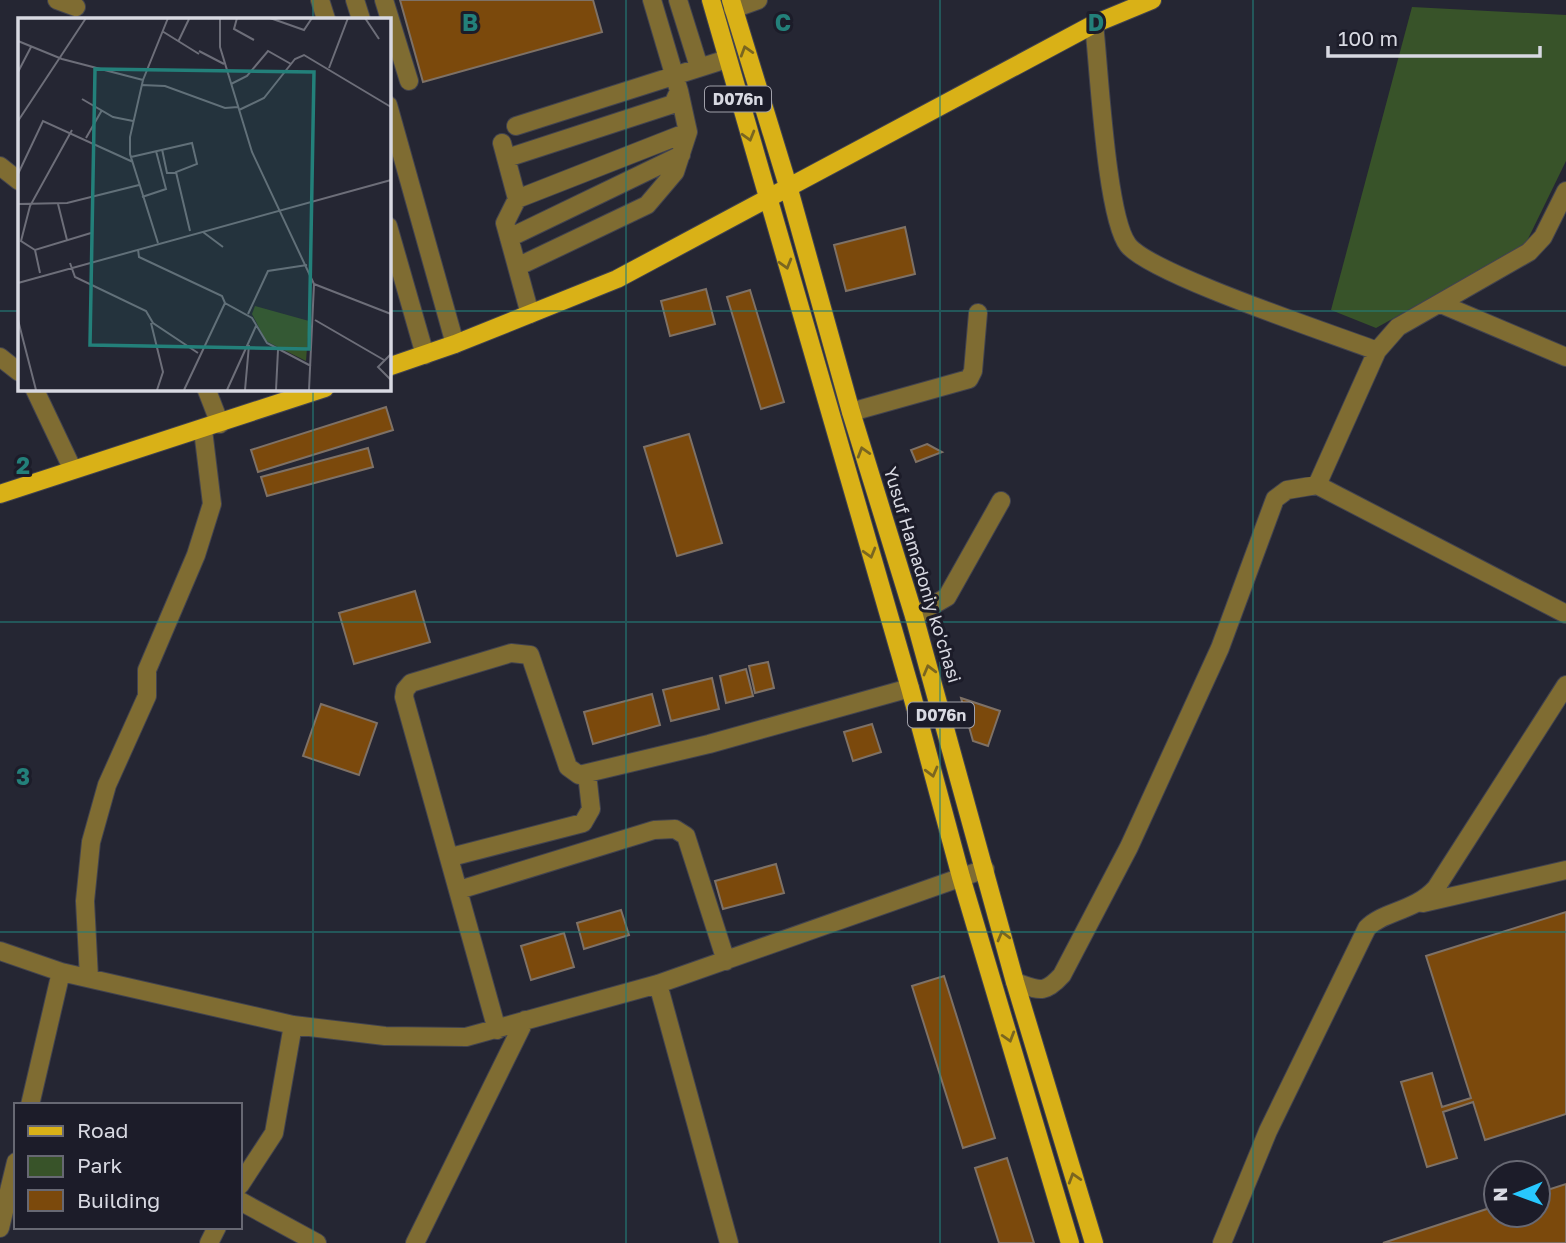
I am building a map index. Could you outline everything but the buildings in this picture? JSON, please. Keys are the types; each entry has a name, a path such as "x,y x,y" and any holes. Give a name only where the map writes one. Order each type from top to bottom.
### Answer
{"main road":[{"name":"D076n","path":"710,0 910,688 961,877 1070,1243"},
{"path":"390,366 455,344 617,279 1094,24 1152,0"},
{"name":"Yusuf Hamadoniy ko'chasi","path":"732,4 788,186 851,412 914,616 1015,982 1094,1243"},
{"path":"0,494 72,468 212,427 319,390"}],"street":[{"path":"57,0 76,9"},
{"path":"320,0 326,18"},
{"path":"355,0 361,18"},
{"path":"384,0 390,18"},
{"path":"517,267 648,205 675,173 688,132 677,83 652,0"},
{"path":"678,0 699,67"},
{"path":"732,4 758,0"},
{"path":"390,19 409,81"},
{"path":"1094,24 1116,219 1128,245 1176,274 1377,351"},
{"path":"516,126 677,83 699,67 727,59"},
{"path":"530,314 505,223 517,199 505,151 673,104 677,83"},
{"path":"390,112 455,344"},
{"path":"517,199 688,132"},
{"path":"509,238 681,155"},
{"path":"0,166 18,180"},
{"path":"1317,485 1377,351 1408,319 1441,304 1534,248 1566,191"},
{"path":"390,233 425,355"},
{"path":"1441,304 1566,357"},
{"path":"851,412 969,379 973,371 978,313"},
{"path":"1531,342 1566,343"},
{"path":"0,357 18,371"},
{"path":"35,390 72,468"},
{"path":"89,978 85,894 91,842 107,785 147,696 147,670 196,555 212,504 212,427 206,390"},
{"path":"1015,982 1038,990 1050,988 1062,975 1129,846 1220,648 1275,499 1287,490 1317,485 1566,614"},
{"path":"914,616 947,597 1001,501"},
{"path":"497,1030 451,857 404,697 405,690 411,683 511,653 526,653 534,660 568,768 575,774 587,774 910,688"},
{"path":"1422,903 1444,878 1566,685"},
{"path":"451,857 583,823 591,809 587,774"},
{"path":"460,890 654,830 676,829 686,835 726,961"},
{"path":"0,951 61,972 293,1025 385,1036 466,1037 658,984 985,869"},
{"path":"1222,1243 1268,1131 1362,937 1373,923 1422,903 1566,870"},
{"path":"30,1103 61,972"},
{"path":"658,984 729,1243"},
{"path":"415,1243 525,1020"},
{"path":"242,1182 273,1136 293,1025"},
{"path":"0,1228 14,1171"},
{"path":"242,1202 317,1243"}],"green space":[{"path":"1412,7 1566,15 1566,161 1525,245 1376,328 1331,310"}]}
